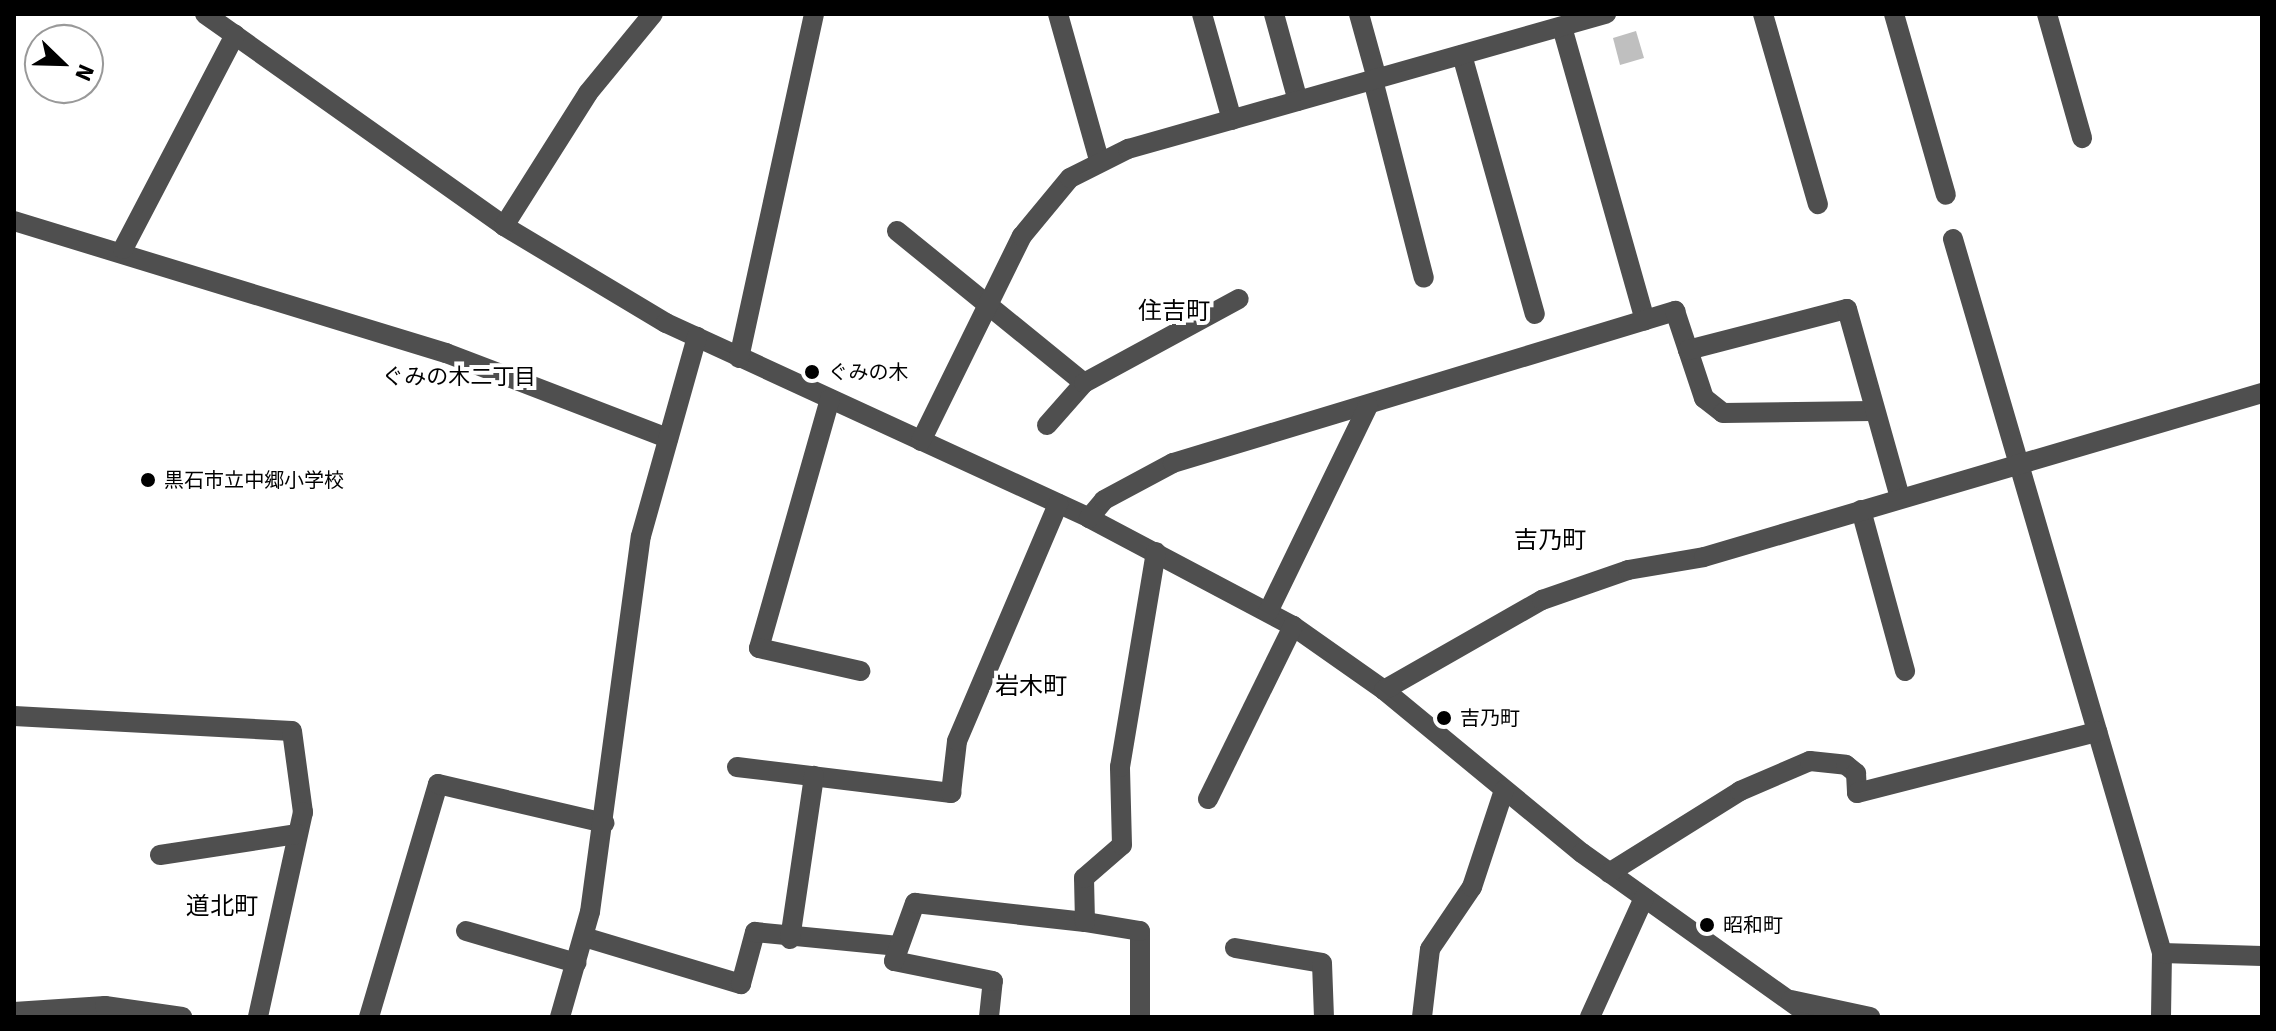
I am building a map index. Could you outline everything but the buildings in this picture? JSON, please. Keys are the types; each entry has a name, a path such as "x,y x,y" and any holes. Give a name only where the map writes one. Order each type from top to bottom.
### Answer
{"street":[{"path":"504,226 588,93 653,14"},
{"path":"739,358 814,14"},
{"path":"1058,14 1099,160"},
{"path":"1202,14 1232,120"},
{"path":"1274,14 1298,101"},
{"path":"1359,14 1424,278"},
{"path":"921,441 988,304 1045,201 1099,160 1606,14"},
{"path":"1763,14 1818,204"},
{"path":"1894,14 1946,195"},
{"path":"2047,14 2082,138"},
{"path":"209,15 504,226 697,337 1089,518 1293,626 1384,690 1609,873 1812,1017"},
{"path":"1562,27 1645,321"},
{"path":"123,249 235,35"},
{"path":"1462,55 1535,314"},
{"path":"14,221 123,249 446,353 668,438"},
{"path":"897,231 1084,383"},
{"path":"1953,239 2162,953 2161,1017"},
{"path":"1047,425 1084,383 1239,299"},
{"path":"1688,350 1847,309 1872,411 1900,498"},
{"path":"1089,518 1104,500 1173,463 1675,311 1704,398 1723,413 1872,411"},
{"path":"560,1017 584,937 604,823 641,536 697,337"},
{"path":"1384,690 1542,600 2262,393"},
{"path":"830,399 759,648 860,671"},
{"path":"1268,612 1368,406"},
{"path":"737,767 951,793 957,741 1058,504"},
{"path":"1861,510 1905,671"},
{"path":"1085,922 1084,878 1122,845 1120,767 1156,552"},
{"path":"1208,799 1293,626"},
{"path":"14,716 292,731 302,773 297,834 258,1017"},
{"path":"1609,873 1740,791 1810,761 1846,765 1856,773 1857,793 2097,732"},
{"path":"790,939 814,776"},
{"path":"369,1017 438,784 604,823"},
{"path":"1422,1017 1430,949 1472,887 1504,790"},
{"path":"160,855 297,834"},
{"path":"1590,1017 1644,898"},
{"path":"989,1017 993,981 894,961 915,903 1140,931 1140,1017"},
{"path":"466,931 576,963"},
{"path":"584,937 741,984 755,932 790,939 898,946"},
{"path":"1235,948 1322,963 1324,1017"},
{"path":"2162,953 2262,956"},
{"path":"1787,1000 1841,1005 1870,1017"},
{"path":"14,1012 105,1006 182,1017"}],"place":[{"name":"ぐみの木","path":"812,372"},
{"name":"黒石市立中郷小学校","path":"148,480"},
{"name":"吉乃町","path":"1444,718"},
{"name":"昭和町","path":"1707,925"}],"district":[{"name":"住吉町","path":"1174,312"},
{"name":"ぐみの木二丁目","path":"459,377"},
{"name":"吉乃町","path":"1550,541"},
{"name":"岩木町","path":"1031,687"},
{"name":"道北町","path":"222,907"}]}
